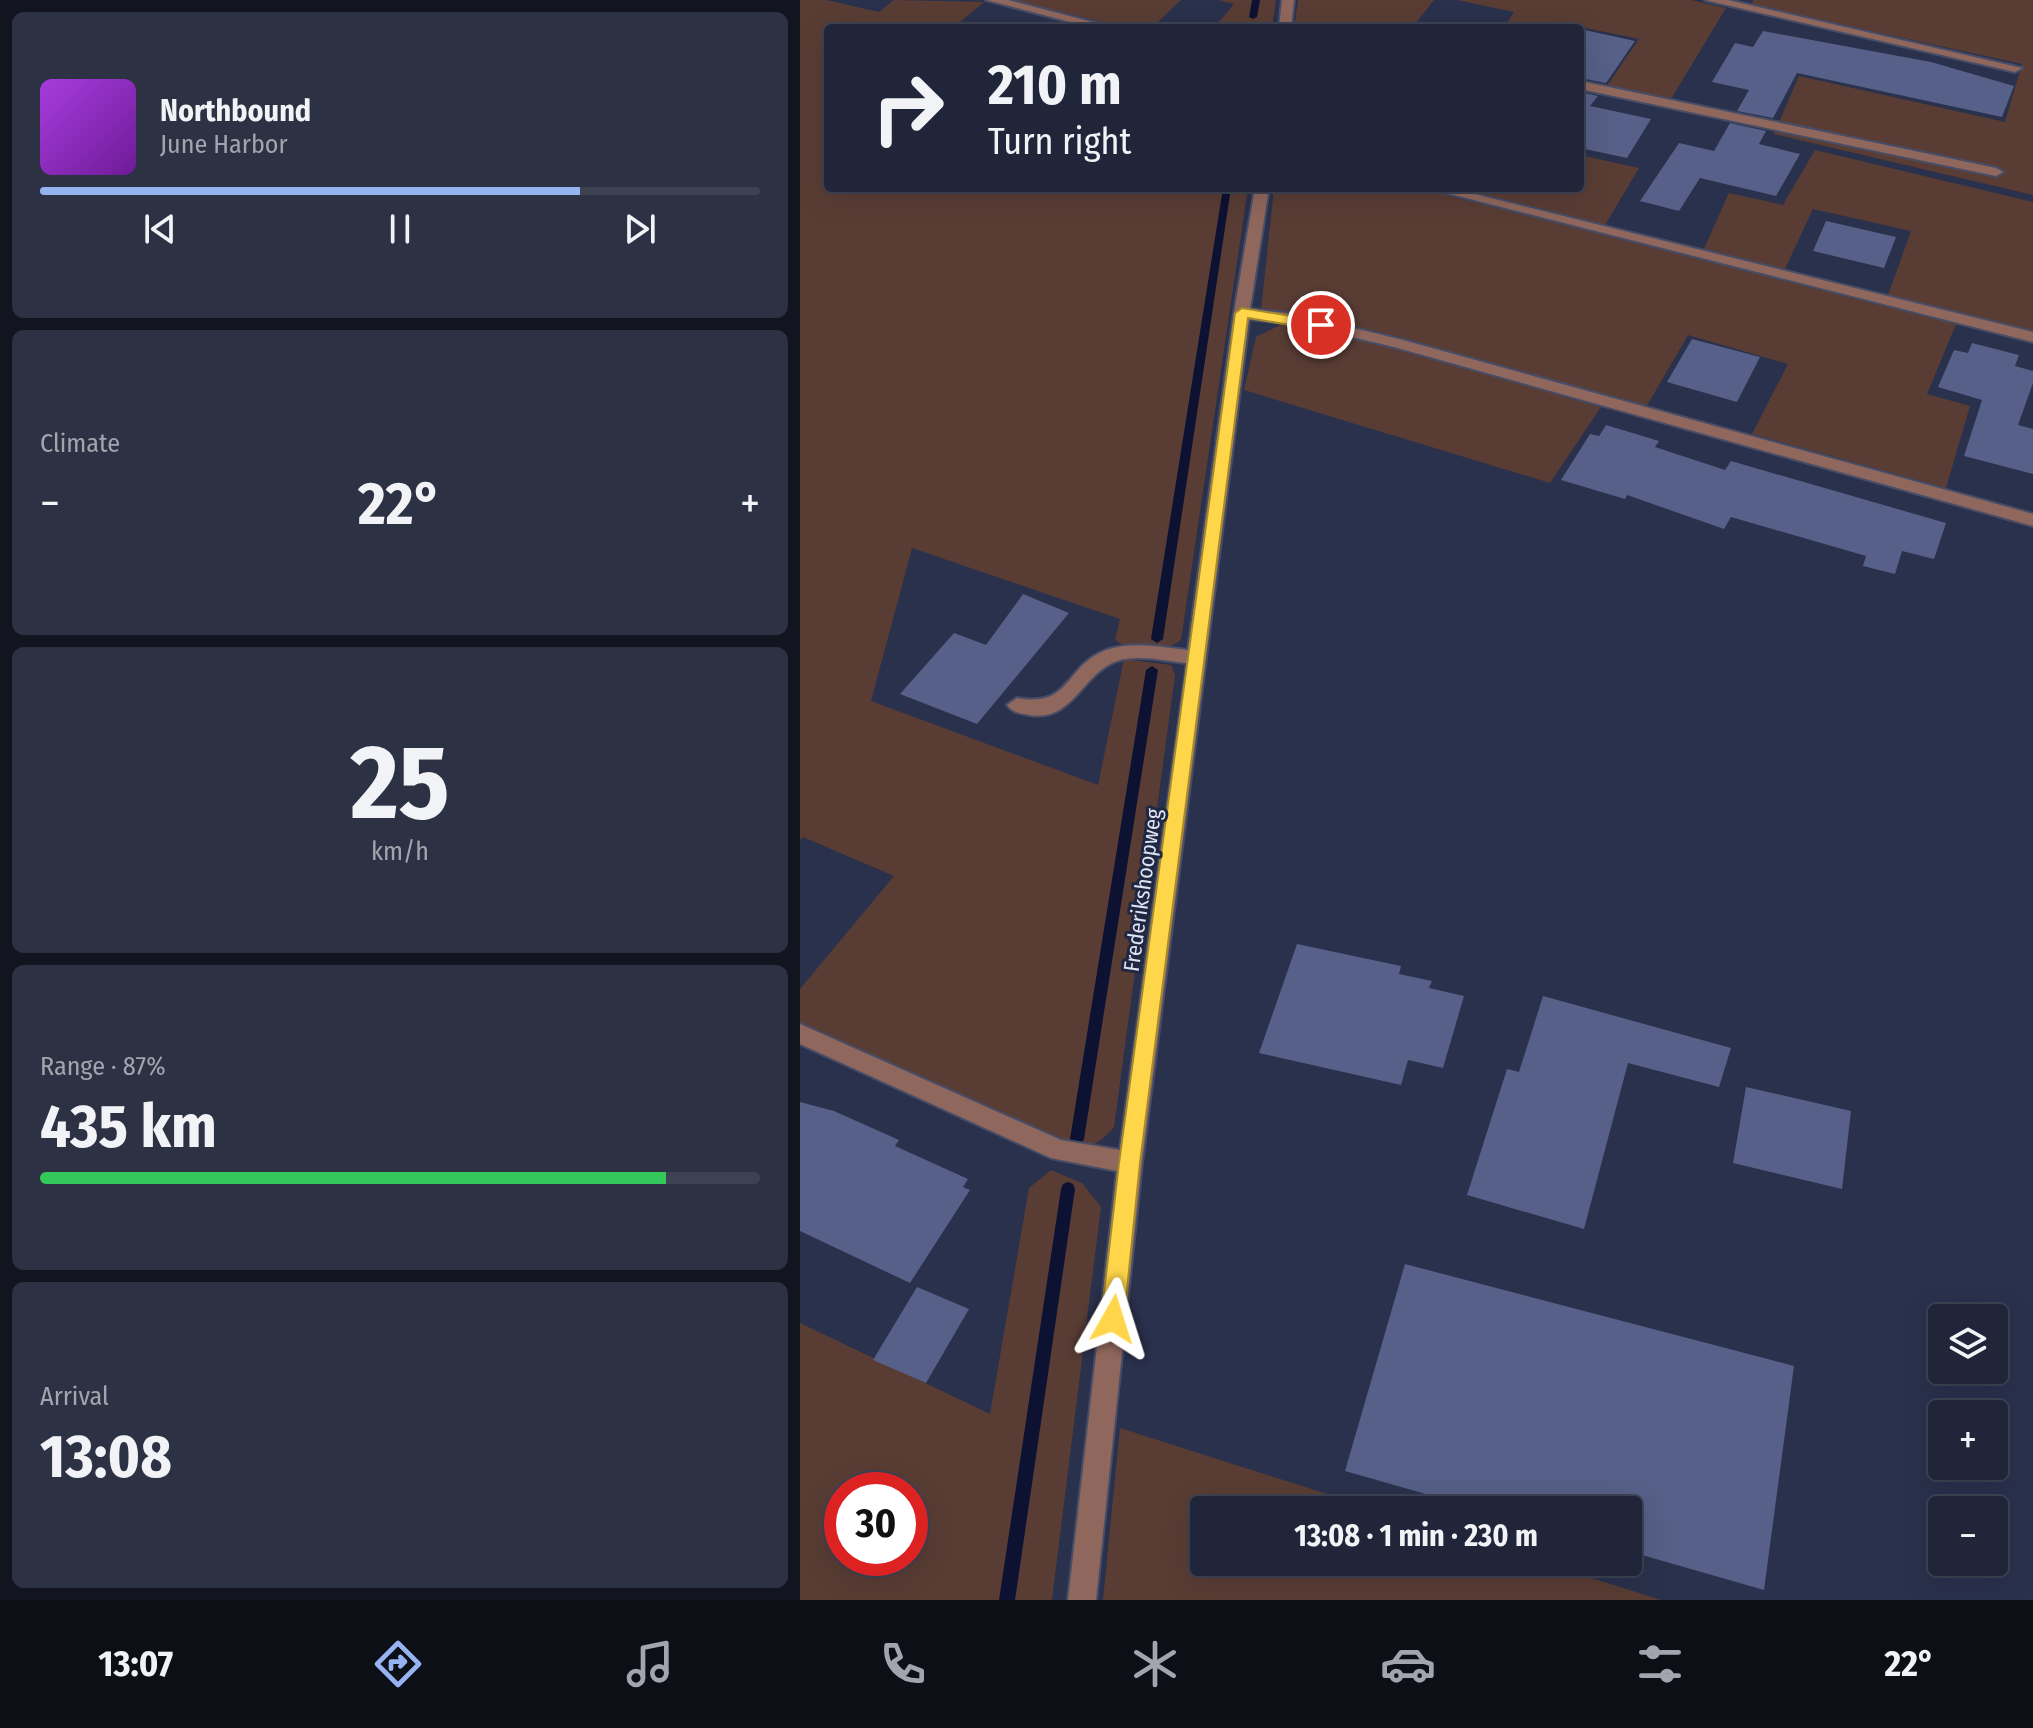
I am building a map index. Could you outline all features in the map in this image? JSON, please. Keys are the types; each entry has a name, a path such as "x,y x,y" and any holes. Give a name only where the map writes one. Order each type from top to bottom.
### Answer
{"street":[{"path":"992,0 1092,24"},
{"path":"1288,0 1289,24"},
{"path":"1711,0 2015,68"},
{"path":"1584,86 1996,172"},
{"name":"Frederikshoopweg","path":"1082,1600 1130,1163 1242,313 1261,192"},
{"path":"1449,192 2033,337"},
{"path":"1242,313 1296,319 1397,343 2033,520"},
{"path":"1017,705 1035,710 1055,706 1107,657 1122,653 1197,657"},
{"path":"800,1034 1059,1150 1130,1163"}],"shaded area":[{"path":"800,0 826,0 879,12 894,0 984,2 958,24 824,24 824,192 1247,192 1181,640 1148,650 1122,644 1115,640 1120,619 912,548 871,701 1098,785 1124,659 1171,665 1175,675 1114,1127 1097,1143 1062,1148 800,1023 800,989 894,876 803,837 800,840"},
{"path":"1011,0 1181,0 1156,24 1110,24"},
{"path":"1218,0 1276,0 1273,24 1217,24 1234,4"},
{"path":"1298,0 1434,0 1415,24 1295,22"},
{"path":"1457,0 1691,0 1726,8 1668,104 1604,90 1639,39 1584,28 1584,24 1506,24 1514,12"},
{"path":"1753,0 2033,0 2033,195 1774,134 1799,76 2005,122 2022,64 1752,5"},
{"path":"1815,150 2033,202 2033,333 1887,298 1911,231 1813,209 1783,273 1702,253 1729,193 1783,205"},
{"path":"1584,156 1639,168 1605,225 1472,192 1584,192"},
{"path":"1274,192 1434,192 1956,324 1927,394 1970,406 1946,488 1752,434 1788,364 1688,335 1645,409 1403,338 1297,312 1261,311"},
{"path":"1280,325 1304,325 1379,343 1601,407 1550,483 1244,390 1256,337"},
{"path":"1051,1170 1082,1183 1101,1207 1052,1600 800,1600 800,1323 990,1414 1029,1188"},
{"path":"1120,1428 1333,1496 1190,1496 1190,1576 1585,1576 1661,1600 1103,1600"}],"building":[{"path":"1584,30 1635,41 1606,83 1584,79"},
{"path":"1763,31 1931,62 2014,86 2002,117 1797,73 1773,118 1737,111 1749,90 1712,82 1735,43 1753,47"},
{"path":"1584,93 1598,96 1590,106 1651,119 1627,158 1584,149"},
{"path":"1730,123 1766,131 1759,144 1800,154 1776,196 1700,178 1679,211 1640,201 1679,143 1714,151"},
{"path":"1826,221 1896,237 1884,268 1813,251"},
{"path":"1692,339 1760,357 1737,402 1667,382"},
{"path":"1972,343 2019,355 2015,366 2033,371 2033,383 2018,425 2033,429 2033,474 1964,456 1982,400 1938,387 1954,350 1968,353"},
{"path":"1606,425 1659,441 1655,447 1725,470 1731,461 1946,523 1934,559 1902,551 1895,574 1863,566 1866,556 1731,517 1724,529 1627,495 1625,499 1561,480 1590,434 1599,436"},
{"path":"1023,594 1069,613 977,724 900,694 954,633 986,645"},
{"path":"1297,944 1401,966 1399,974 1432,981 1429,988 1464,996 1443,1068 1408,1060 1401,1085 1259,1053"},
{"path":"1543,996 1731,1048 1719,1087 1628,1063 1584,1229 1467,1195 1507,1069 1519,1072"},
{"path":"1746,1087 1851,1111 1842,1189 1733,1163"},
{"path":"800,1102 834,1111 899,1140 895,1146 968,1179 963,1187 970,1190 910,1283 800,1231"},
{"path":"1405,1264 1794,1366 1764,1590 1642,1555 1642,1496 1433,1496 1345,1471"},
{"path":"917,1287 969,1309 926,1383 873,1360"}],"waterway":[{"path":"1253,17 1256,0"},
{"path":"1157,639 1226,192"},
{"path":"1077,1139 1152,670"},
{"path":"1007,1600 1068,1189"}],"route":[{"path":"1113,1319 1130,1163 1242,313 1321,325"}]}
